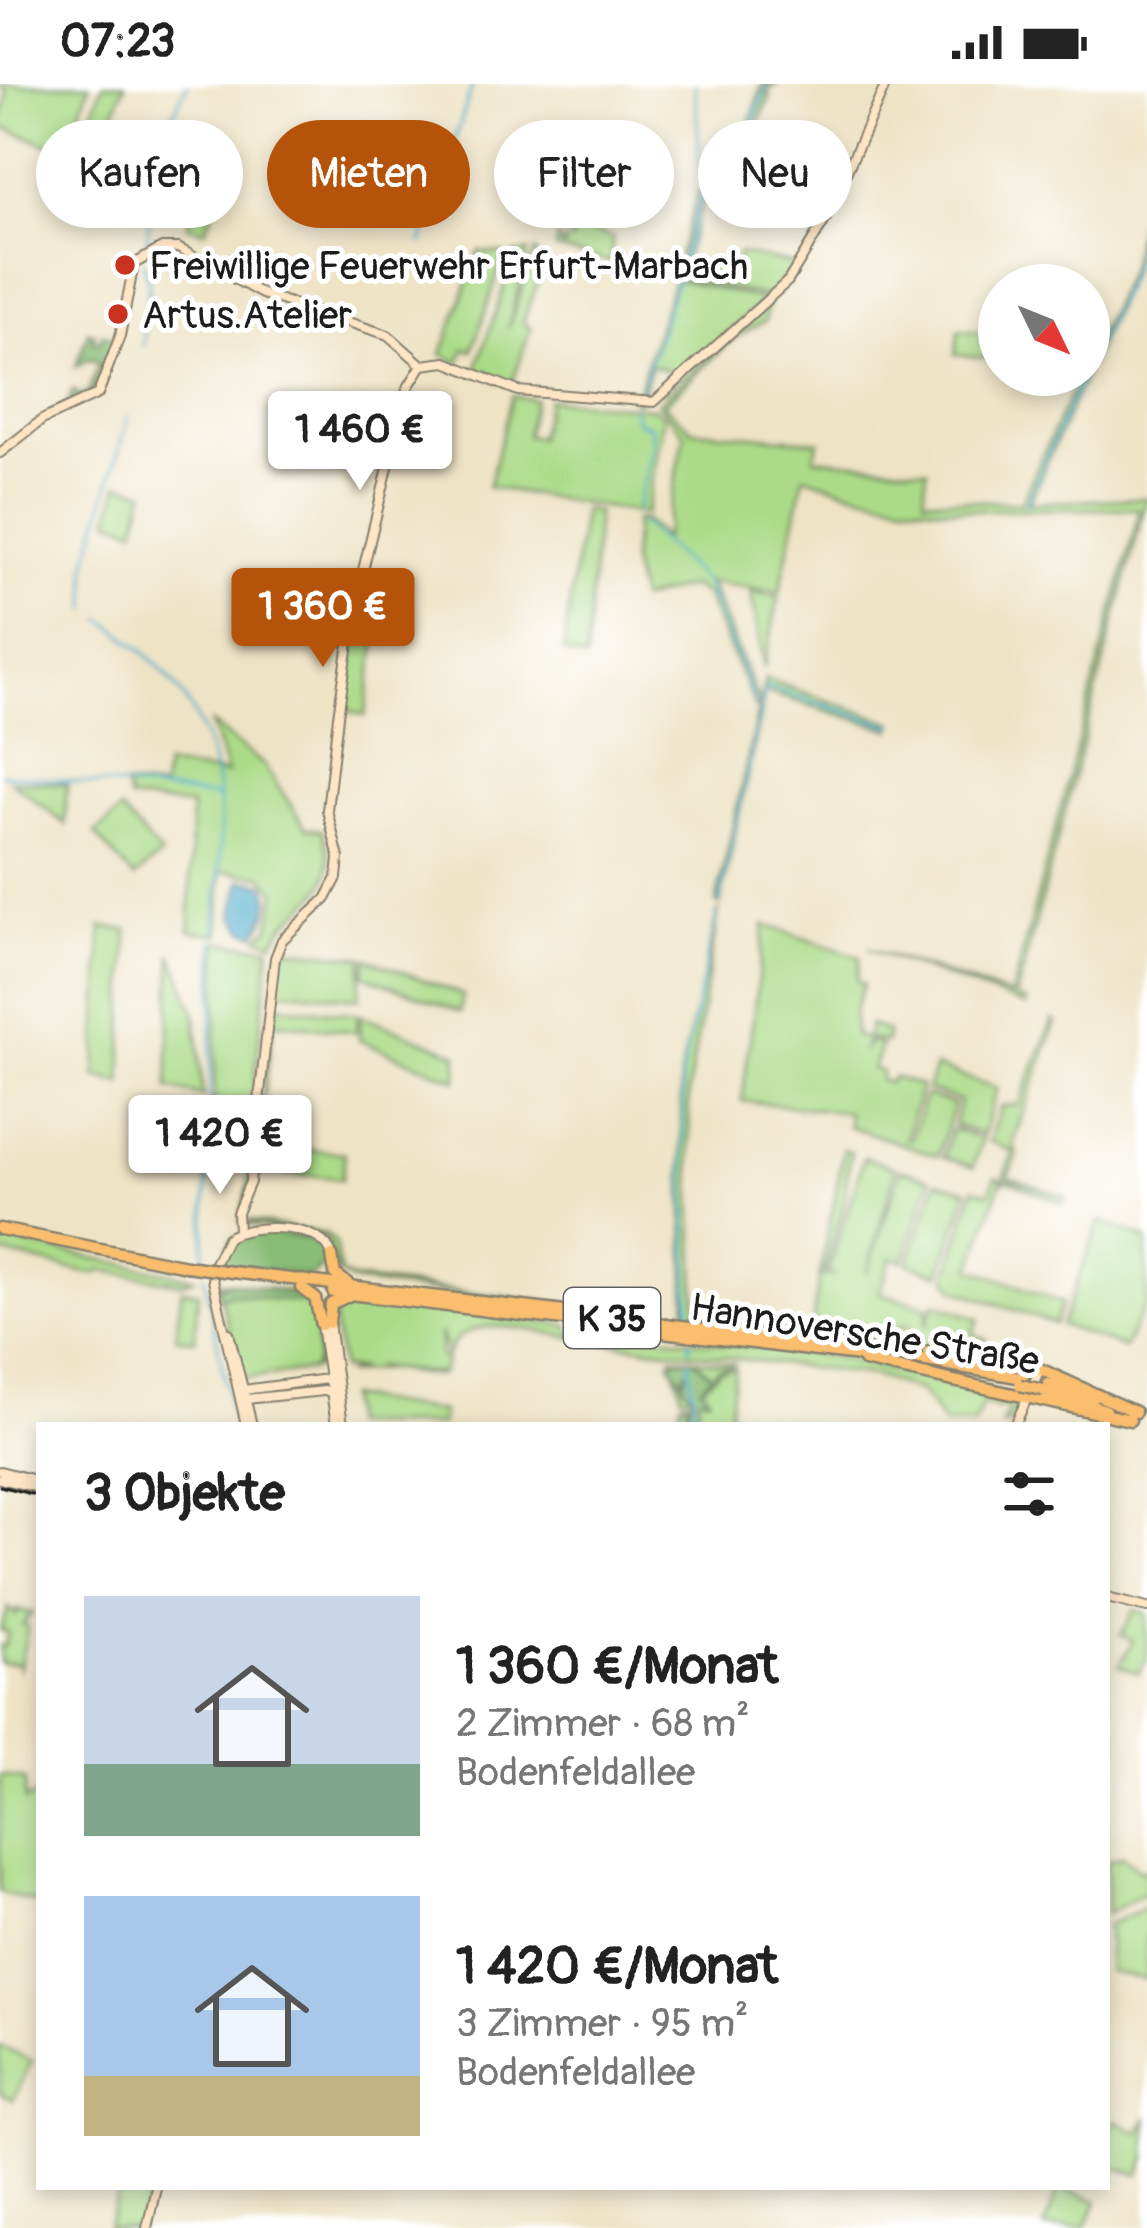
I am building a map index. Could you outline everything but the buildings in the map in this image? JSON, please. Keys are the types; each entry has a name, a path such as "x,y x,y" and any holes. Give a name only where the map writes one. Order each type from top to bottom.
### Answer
{"highway":[{"name":"Hannoversche Straße","path":"0,1233 219,1274 827,1348 1021,1381 1139,1419"},
{"path":"325,1324 315,1298 301,1284 324,1274 332,1256"},
{"path":"332,1256 338,1278 358,1291"},
{"path":"325,1324 335,1300 358,1291"},
{"name":"Hannoversche Straße","path":"358,1291 611,1326 827,1348"},
{"path":"556,1318 582,1333 611,1326"},
{"path":"827,1348 894,1347 1040,1369 1139,1419"},
{"path":"827,1348 1027,1401 1139,1419"}],"street":[{"path":"0,453 42,420 98,394 120,336 128,284 138,259 161,248 178,248 206,267 282,301 388,335 422,365 446,362 518,391 654,402 788,281 824,222 886,84"},
{"path":"238,1231 236,1218 250,1182 275,958 282,940 326,899 337,878 327,810 355,603 407,389 422,365"},
{"path":"248,1422 219,1312 219,1248 238,1231 261,1228 317,1236 327,1242 332,1256"},
{"path":"306,1381 322,1368 325,1324"},
{"path":"325,1324 339,1422"},
{"path":"323,1343 333,1378"},
{"path":"1016,1422 1040,1369"},
{"path":"242,1395 333,1378"},
{"path":"242,1395 334,1390"},
{"path":"0,1475 36,1484"},
{"path":"1110,1599 1147,1608"},
{"path":"147,2228 155,2190"}],"green space":[{"path":"0,84 90,84 77,120 36,120 36,140 0,126 8,94"},
{"path":"103,84 125,84 111,120 90,120"},
{"path":"762,84 776,84 766,93 771,96 760,120 751,120"},
{"path":"1147,182 1136,254 1110,319 1110,309 1129,268"},
{"path":"698,193 698,218 678,277 675,269"},
{"path":"560,228 581,228 613,238 611,262 555,249 557,238 565,249 564,242 572,240 573,235 559,233"},
{"path":"535,251 545,263 523,322 531,328 511,386 487,376 489,369 485,375 476,370 515,254 528,252 508,328"},
{"path":"479,252 505,254 472,351 465,349 459,363 442,354"},
{"path":"738,253 795,265 768,297 684,278 688,260 734,269"},
{"path":"674,279 764,300 661,393 677,373 651,365 639,401 634,401"},
{"path":"768,305 765,321 736,337 664,404 693,430 819,441 814,458 927,469 924,498 1021,503 1069,396 1076,396 1029,503 1147,498 1016,997 1027,1002 1026,1006 868,949 1011,996 1140,509 933,507 851,491 804,476 780,592 709,582 757,697 755,706 705,595 691,586 640,600 631,563 635,520 644,520 664,538 685,434 658,403"},
{"path":"959,330 978,332 978,357 955,355"},
{"path":"88,332 95,334 93,341 100,342 102,334 116,338 95,392 74,403 69,401 73,390 80,396 88,393 99,364 89,359 76,366"},
{"path":"512,396 534,399 526,435 538,438 548,399 655,408 664,416 646,514 488,487"},
{"path":"119,484 145,491 136,529 110,519"},
{"path":"583,509 597,512 586,660 563,652"},
{"path":"751,591 779,597 764,668"},
{"path":"362,597 383,602 365,716 344,709"},
{"path":"765,679 894,723 893,730 765,692 720,905 716,903"},
{"path":"211,724 264,765 306,828 322,830 329,870 325,883 273,942 259,937 270,927 276,891 263,876 221,871 220,935 190,931 191,806 129,800 126,786 162,789 165,766 227,774"},
{"path":"11,781 67,784 65,824"},
{"path":"121,811 161,855 134,878 95,834"},
{"path":"719,909 688,1091 697,1320 812,1332 843,1149 851,1152 842,1211 823,1276 833,1275 828,1272 864,1157 896,1168 867,1273 901,1169 931,1179 903,1261 891,1258 880,1293 928,1307 926,1327 934,1303 979,1319 973,1334 986,1339 984,1347 1036,1365 916,1347 907,1325 899,1325 903,1331 895,1344 820,1339 354,1282 336,1272 326,1238 247,1224 240,1219 258,1145 345,1153 342,1179 258,1170 242,1220 326,1234 335,1242 340,1273 351,1279 687,1318 680,1077"},
{"path":"765,925 860,957 857,981 863,984 854,1012 855,1036 866,1038 870,1025 887,1031 886,1042 870,1039 865,1043 864,1049 870,1042 881,1045 873,1069 882,1072 880,1080 889,1083 893,1077 921,1086 906,1138 911,1139 925,1095 954,1104 938,1156 848,1126 848,1112 742,1101"},
{"path":"102,927 128,930 122,1083 96,1077"},
{"path":"218,942 270,947 250,1122 214,1120"},
{"path":"286,948 363,957 359,998 277,990 275,1005 358,1014 356,1032 274,1022 260,1120 278,960"},
{"path":"172,953 196,1015 203,1096 168,1088"},
{"path":"367,958 463,995 460,1012 364,975"},
{"path":"361,1015 458,1054 457,1080 359,1040"},
{"path":"1053,1020 1013,1142 1017,1155 1009,1177 1065,1197 1063,1203 1010,1181 1001,1182 972,1268 1062,1303 1055,1324 957,1290 947,1277 974,1188 989,1193 995,1177 1004,1179 1013,1152 989,1141 1001,1106 1019,1105"},
{"path":"935,1067 997,1088 983,1135 954,1125 960,1101 927,1090"},
{"path":"952,1129 982,1139 973,1167 943,1157"},
{"path":"937,1181 968,1190 940,1274 908,1263"},
{"path":"1100,1221 1147,1239 1147,1302 1124,1348 1061,1325"},
{"path":"257,1232 317,1239 326,1246 328,1263 310,1277 220,1264 232,1239"},
{"path":"0,1239 194,1278 183,1283 105,1271 91,1274 0,1253"},
{"path":"216,1281 307,1294 321,1341 317,1370 317,1361 312,1370 243,1379"},
{"path":"231,1282 310,1297 311,1304 231,1294 220,1297 217,1287"},
{"path":"182,1289 198,1292 195,1340 175,1337"},
{"path":"345,1298 567,1325 576,1338 484,1327 455,1341 447,1356 441,1332 440,1357 446,1359 442,1374 374,1367 439,1376 385,1369 345,1374 360,1369 341,1369 332,1307"},
{"path":"602,1329 842,1358 1018,1402 1010,1422 1003,1422 1008,1411 1002,1403 999,1409 983,1404 975,1422 942,1422 921,1392 874,1376 587,1340"},
{"path":"671,1357 736,1364 718,1368 702,1388 720,1370 735,1368 729,1417 756,1422 678,1422 681,1402 687,1400 686,1413 692,1394 682,1396"},
{"path":"693,1359 712,1375 701,1388 709,1397 698,1397 698,1414 687,1410 692,1394 683,1385 687,1370 682,1380 670,1363"},
{"path":"347,1397 442,1412 440,1422 349,1422"},
{"path":"9,1608 16,1615 18,1610 32,1613 23,1625 28,1627 19,1671 19,1663 0,1663 0,1645 5,1646 8,1632 0,1630"},
{"path":"1134,1610 1147,1614 1147,1660 1138,1673 1119,1666 1133,1641 1121,1635"},
{"path":"0,1775 25,1780 25,1801 36,1795 36,1903 0,1892"},
{"path":"1123,1856 1141,1871 1147,1868 1147,1891 1110,1912 1110,1861"},
{"path":"1147,1907 1147,1980 1110,1972 1110,1924"},
{"path":"0,2046 32,2061 13,2100 0,2093"},
{"path":"1147,2119 1147,2158 1139,2174 1110,2167 1110,2130 1115,2120 1139,2133"},
{"path":"119,2190 149,2190 139,2228 107,2228"},
{"path":"1058,2190 1098,2201 1085,2228 1044,2228"}],"water":[{"path":"241,880 265,884 268,890 268,910 255,934 244,930 233,914"}],"waterway":[{"path":"170,120 187,84"},
{"path":"461,120 473,84"},
{"path":"695,84 698,133"},
{"path":"677,276 702,196 733,171 767,84"},
{"path":"1110,316 1132,269 1147,195"},
{"path":"147,242 148,228"},
{"path":"422,243 427,228"},
{"path":"143,262 149,284 143,346"},
{"path":"637,399 676,281"},
{"path":"1026,504 1074,396"},
{"path":"633,407 637,421 650,426 653,443 636,512"},
{"path":"88,609 87,564 128,417"},
{"path":"641,522 705,582 755,702"},
{"path":"102,619 145,653 176,686 198,721 218,795 216,934"},
{"path":"719,903 766,687 892,726"},
{"path":"2,774 219,797"},
{"path":"690,1321 681,1076 717,913"},
{"path":"204,1265 215,941"},
{"path":"204,1275 233,1422"},
{"path":"690,1341 690,1348"},
{"path":"689,1361 692,1391"},
{"path":"693,1394 693,1422"}],"tram line":[{"path":"0,1486 36,1495"}],"place":[{"name":"Freiwillige Feuerwehr Erfurt-Marbach","path":"125,265"},
{"name":"Artus.Atelier","path":"118,314"}]}
